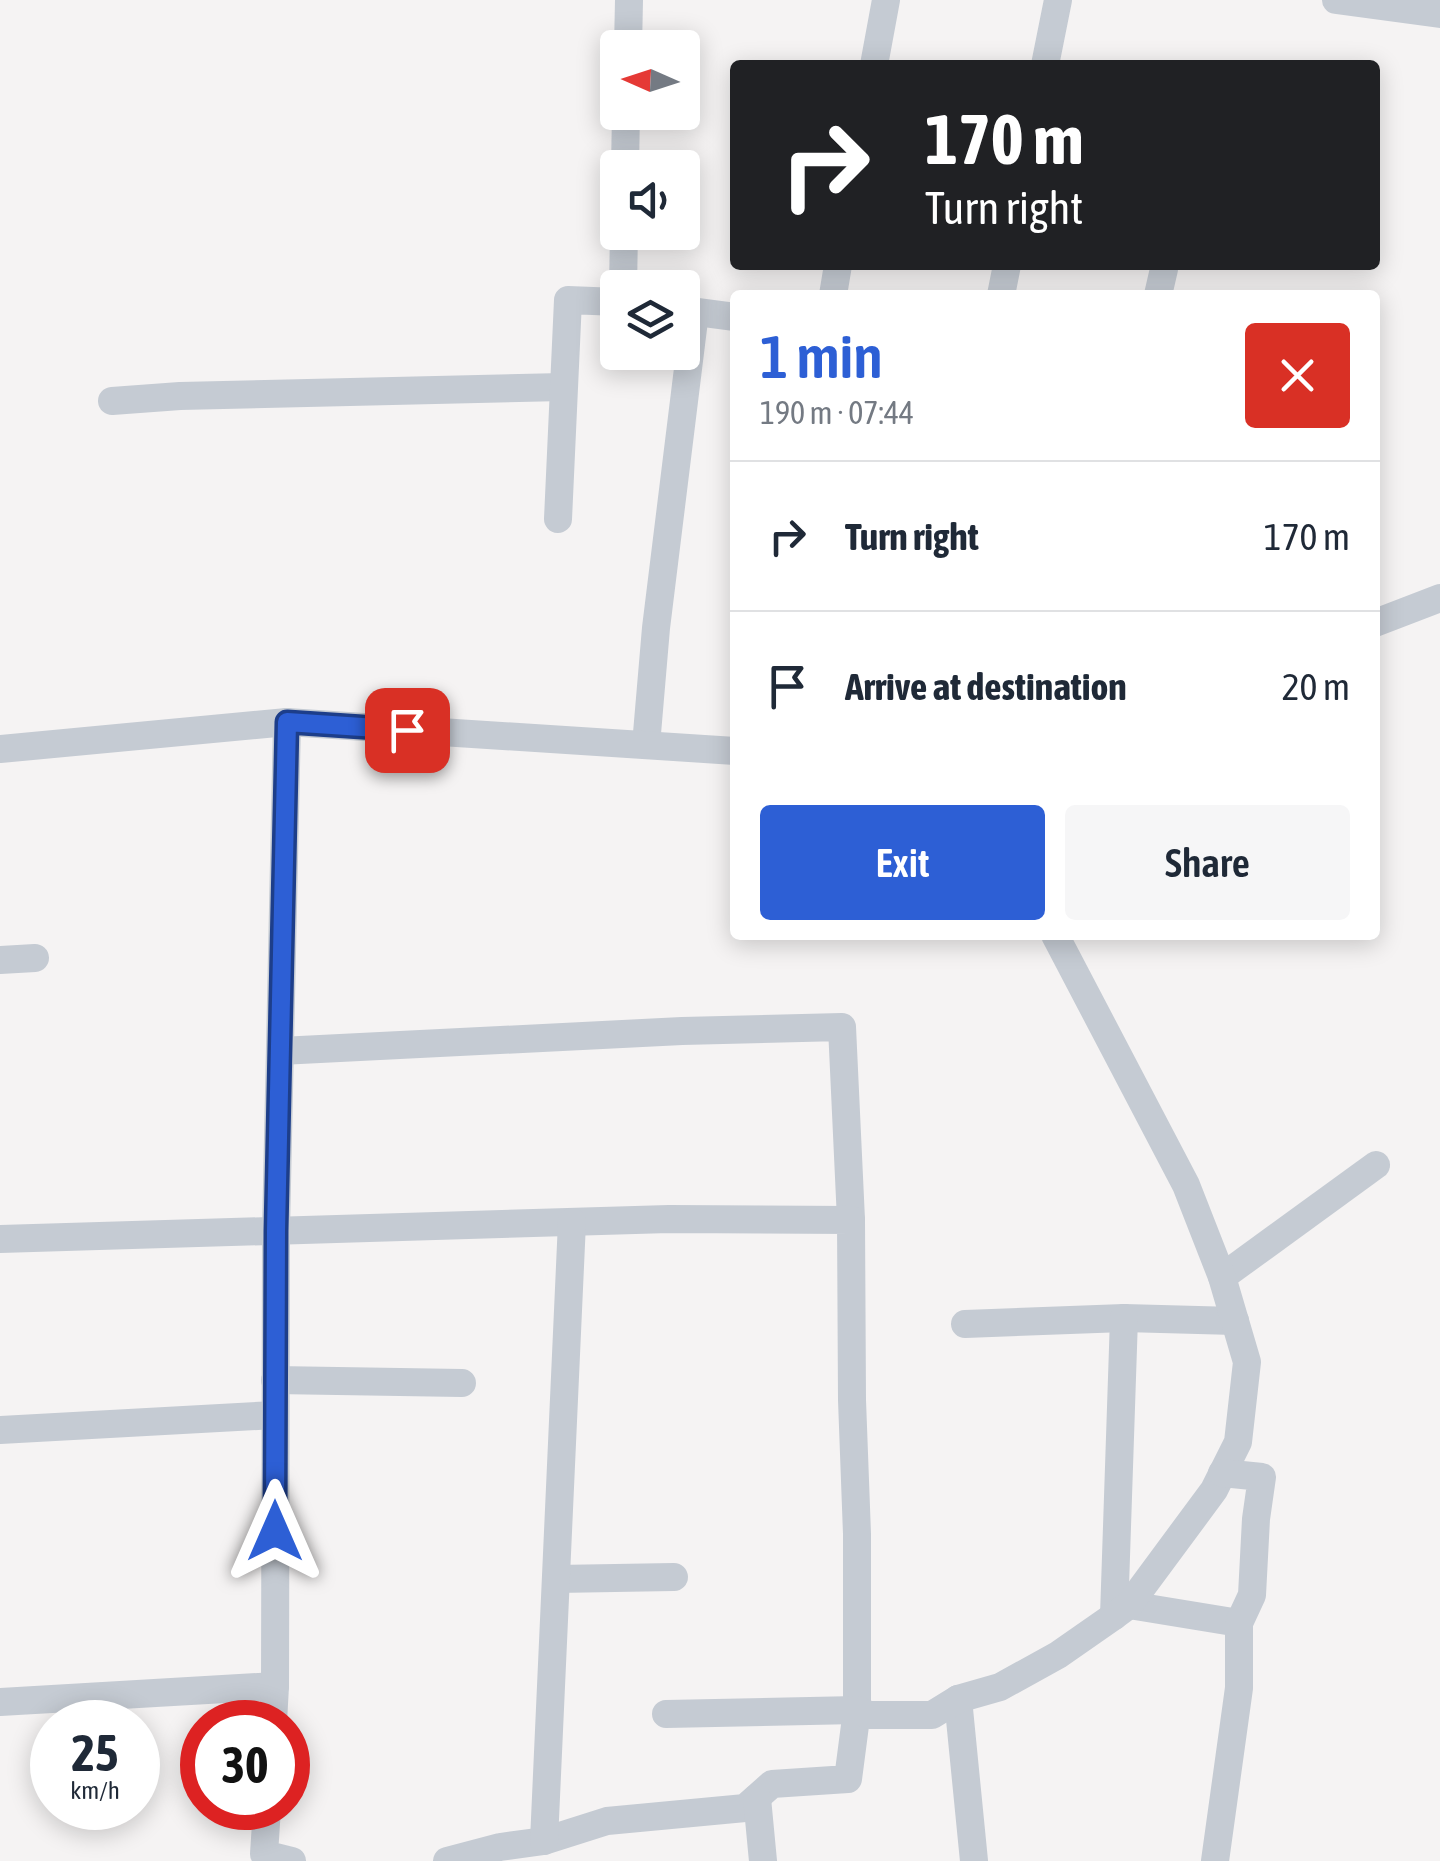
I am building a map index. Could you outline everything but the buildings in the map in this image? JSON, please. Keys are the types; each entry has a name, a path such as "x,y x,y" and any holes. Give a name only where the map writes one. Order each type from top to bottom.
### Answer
{"street":[{"path":"628,30 629,0"},
{"path":"875,60 886,0"},
{"path":"1047,60 1058,0"},
{"path":"1336,0 1440,14"},
{"path":"558,519 568,300 600,301"},
{"path":"700,312 730,316"},
{"path":"646,746 683,370"},
{"path":"112,400 564,388"},
{"path":"1380,621 1440,598"},
{"path":"274,1700 276,1231 287,722"},
{"path":"0,750 287,722 730,751"},
{"path":"666,1714 857,1710 869,1715 932,1715 958,1699 1000,1686 1058,1655 1122,1611 1214,1490 1238,1442 1247,1362 1222,1277 1186,1185 1059,940"},
{"path":"0,960 36,958"},
{"path":"280,1051 842,1027 852,1220 857,1534 857,1710 848,1779 772,1784 745,1808 607,1821 500,1854 448,1861"},
{"path":"1222,1277 1376,1165"},
{"path":"0,1239 572,1222 852,1220"},
{"path":"544,1840 572,1222"},
{"path":"965,1324 1124,1318 1235,1322"},
{"path":"1122,1611 1124,1318"},
{"path":"275,1380 462,1383"},
{"path":"0,1430 275,1415"},
{"path":"1215,1861 1239,1688 1239,1622 1252,1596 1262,1477 1222,1473"},
{"path":"556,1580 674,1576"},
{"path":"1122,1611 1239,1622"},
{"path":"0,1702 275,1686"},
{"path":"958,1699 974,1861"},
{"path":"757,1798 763,1861"},
{"path":"266,1830 264,1854 292,1861"}],"route":[{"path":"275,1531 276,1231 287,722 407,730"}]}
